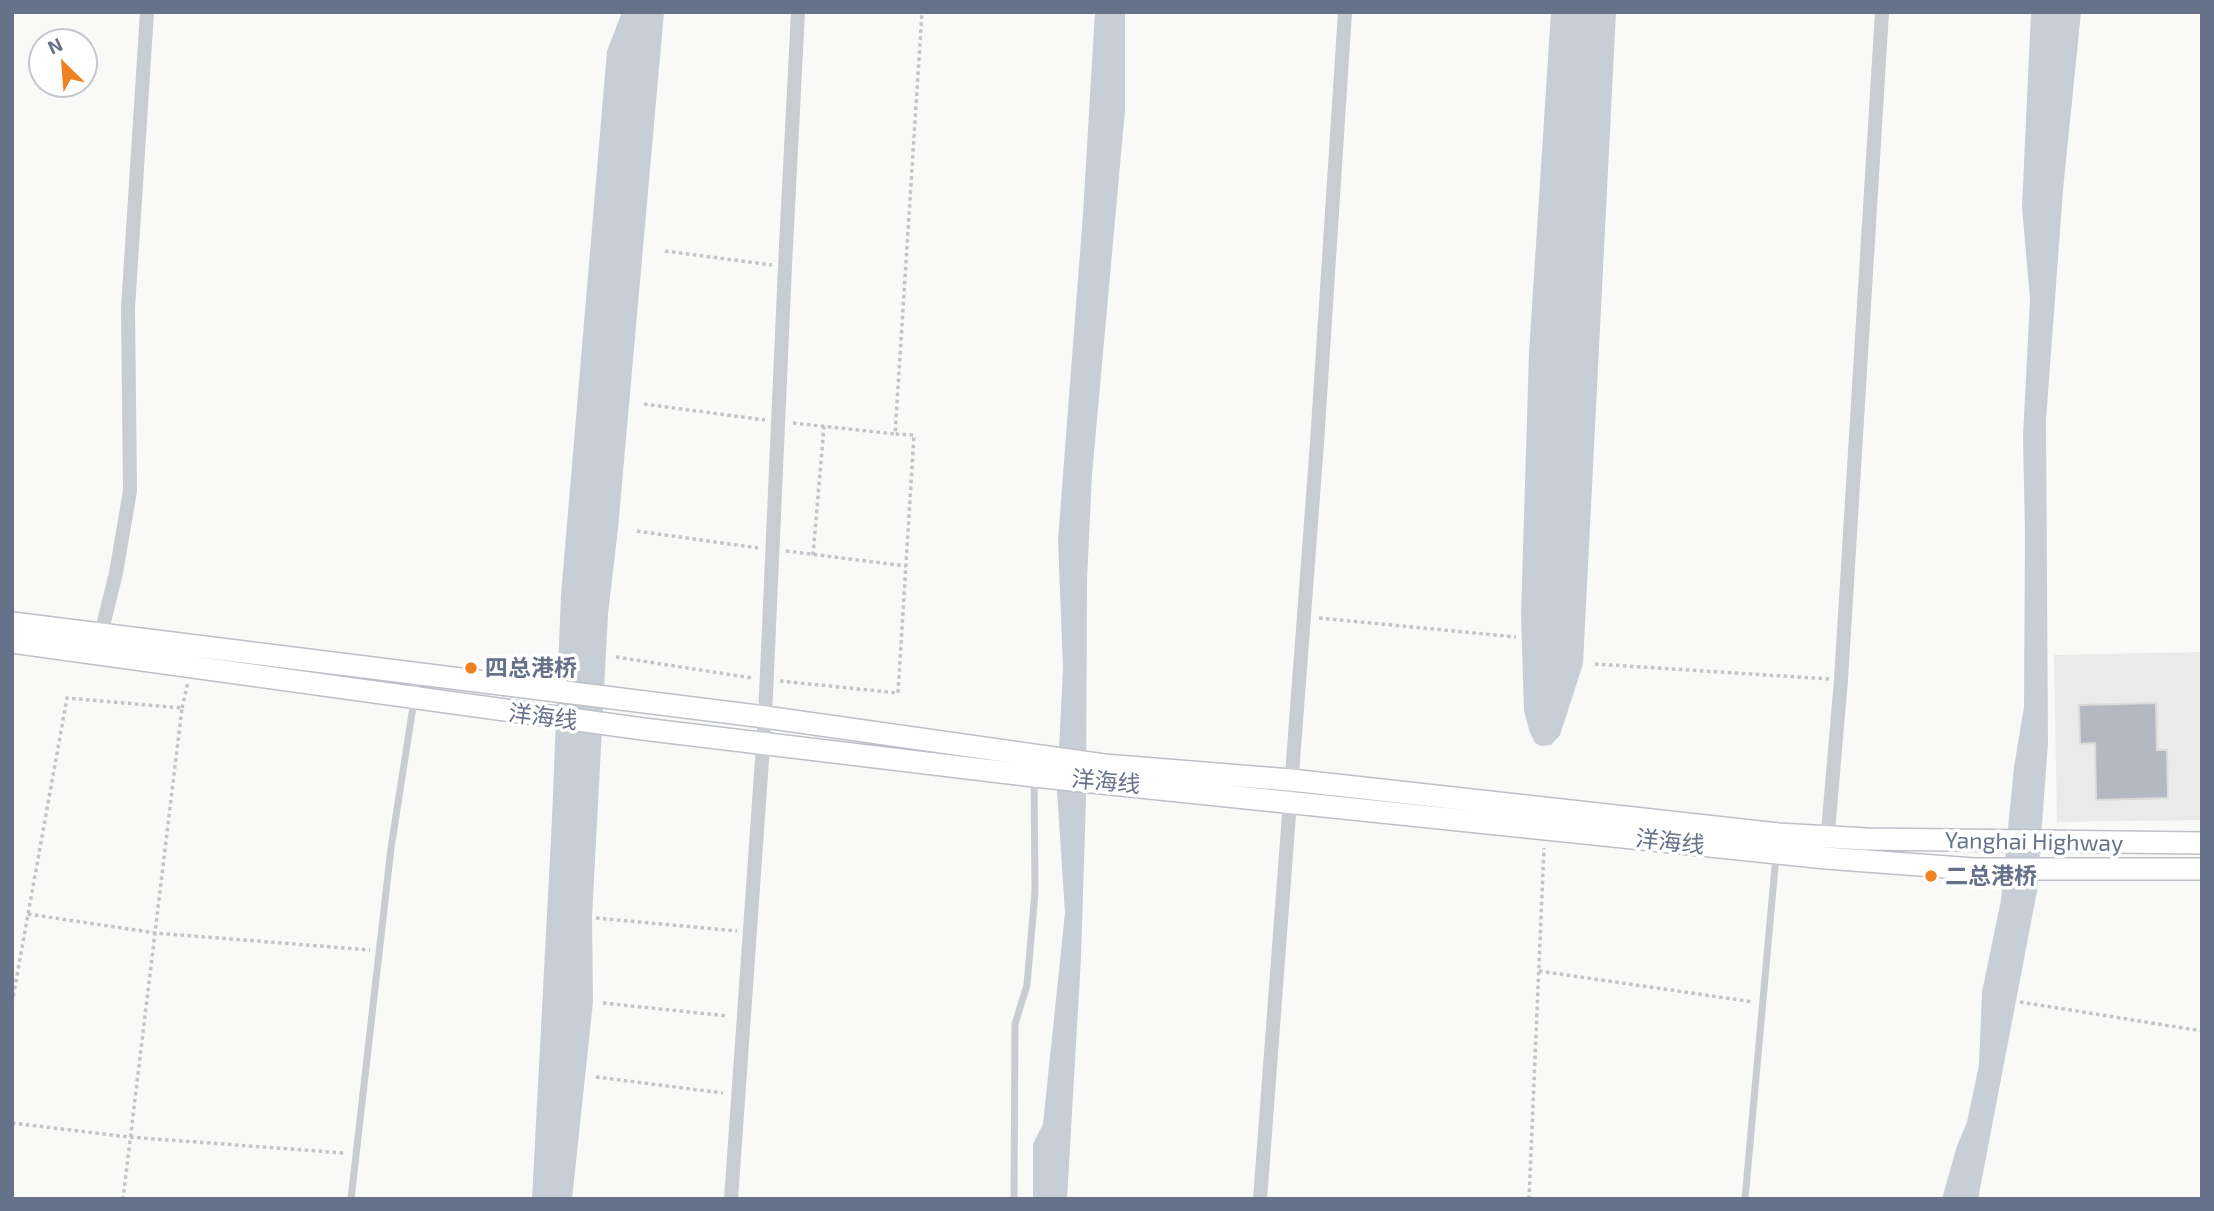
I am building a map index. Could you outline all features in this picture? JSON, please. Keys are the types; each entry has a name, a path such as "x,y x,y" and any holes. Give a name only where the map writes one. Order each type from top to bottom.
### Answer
{"main road":[{"name":"洋海线","path":"13,642 98,644 525,686 765,717 1041,767"},
{"name":"洋海线","path":"98,644 414,699 536,716 763,744 1290,791 1777,844 1826,858 1974,869 2202,869"},
{"name":"洋海线","path":"1290,791 1545,829 1777,844 1828,837 1973,841"},
{"name":"Yanghai Highway","path":"1973,841 2202,843"}],"street":[{"path":"98,644 116,573 130,491 128,308 147,12"},
{"path":"731,1199 765,717 798,12"},
{"path":"1260,1199 1317,443 1345,12"},
{"path":"1826,858 1841,680 1882,12"}],"lane":[{"path":"351,1199 391,848 418,674"},
{"path":"1014,1199 1015,1024 1027,985 1041,767"},
{"path":"1745,1199 1777,844"}],"path":[{"path":"616,657 766,680 898,693 914,435 895,434 922,12"},
{"path":"665,251 785,266"},
{"path":"813,555 824,426"},
{"path":"1303,616 1516,637"},
{"path":"1595,664 1841,680"},
{"path":"12,1003 67,698 182,708 123,1199"},
{"path":"1529,1199 1545,829"},
{"path":"28,914 155,933 379,951"},
{"path":"596,918 750,933"},
{"path":"1539,971 1762,1003"},
{"path":"2020,1002 2202,1031"},
{"path":"603,1003 744,1018"},
{"path":"596,1077 739,1095"},
{"path":"12,1123 129,1137 356,1154"}],"shaded area":[{"path":"622,12 664,12 608,614 592,917 593,1002 572,1199 532,1199 561,595 607,51"},
{"path":"1095,12 1125,12 1125,110 1092,474 1087,579 1086,799 1081,957 1067,1199 1033,1199 1033,1144 1043,1124 1065,913 1057,791 1063,668 1058,540 1083,214"},
{"path":"1551,12 1616,12 1583,664 1560,735 1551,745 1541,746 1535,743 1530,733 1524,711 1521,615 1529,353"},
{"path":"2031,12 2081,12 2063,190 2046,420 2048,743 2037,891 1978,1199 1942,1199 1967,1122 1979,1065 1982,992 2001,900 2014,767 2024,707 2023,436 2030,299 2022,207"},
{"path":"2202,652 2202,820 2057,822 2054,655"}],"building":[{"path":"2156,703 2157,750 2167,750 2168,798 2096,800 2095,743 2080,744 2079,705"}],"place":[{"name":"四总港桥","path":"471,668"},
{"name":"二总港桥","path":"1931,876"}]}
